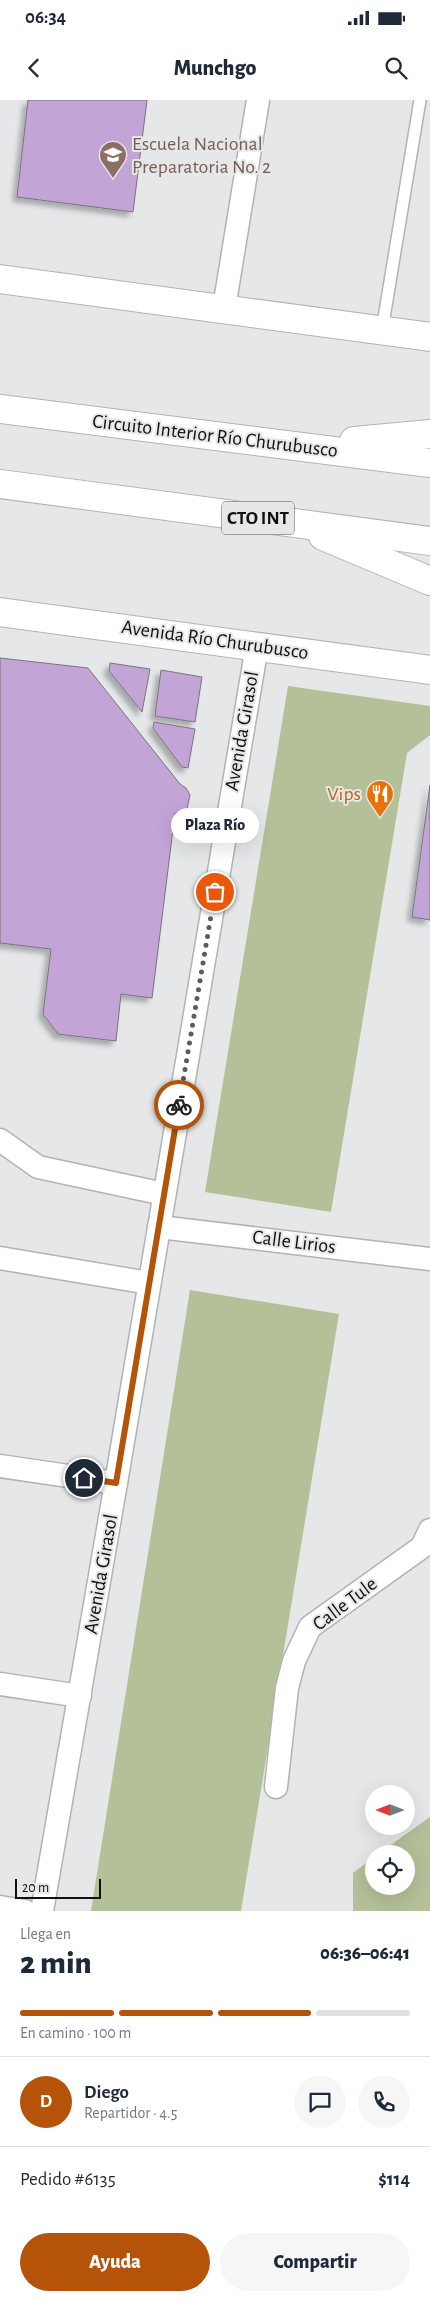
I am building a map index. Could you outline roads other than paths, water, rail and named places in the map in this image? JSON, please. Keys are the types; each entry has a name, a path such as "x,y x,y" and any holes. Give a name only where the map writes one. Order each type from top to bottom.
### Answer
{"main road":[{"path":"0,279 430,337"},
{"name":"Circuito Interior Río Churubusco","path":"0,409 430,463"},
{"path":"296,446 430,434"},
{"name":"CTO INT","path":"0,484 430,541"},
{"path":"291,523 430,581"},
{"name":"Avenida Río Churubusco","path":"0,612 430,670"}],"street":[{"path":"224,308 258,100"},
{"name":"Avenida Girasol","path":"42,1911 80,1696 256,646"},
{"path":"0,1140 38,1167 164,1194"},
{"name":"Calle Lirios","path":"159,1227 430,1259"},
{"path":"0,1258 149,1283"},
{"path":"0,1466 116,1483"},
{"name":"Calle Tule","path":"276,1787 287,1688 294,1661 310,1627 422,1547 430,1530"},
{"path":"0,1684 80,1696"},
{"path":"0,1907 25,1911"}],"lane":[{"path":"382,330 420,100"}],"place":[{"name":"Escuela Nacional Preparatoria No. 2","path":"113,179"},
{"name":"Vips","path":"380,818"},
{"name":"Plaza Río","path":"215,892"}]}
